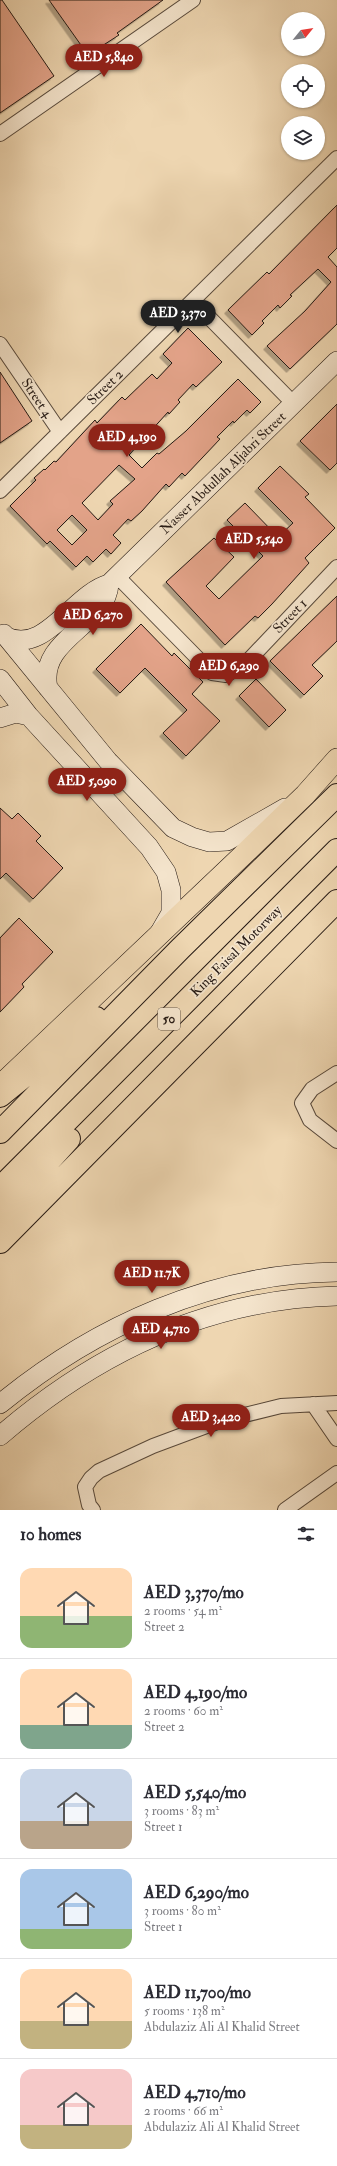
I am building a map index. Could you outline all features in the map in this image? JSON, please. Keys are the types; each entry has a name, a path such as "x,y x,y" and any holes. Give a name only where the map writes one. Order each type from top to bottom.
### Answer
{"highway":[{"path":"0,1132 180,949 337,795"},
{"name":"King Faisal Motorway","path":"0,1188 337,850"},
{"path":"0,1242 337,901"},
{"path":"0,1096 180,949"},
{"path":"0,1215 121,1079 152,1036"}],"main road":[{"path":"0,1086 305,795 337,759"}],"street":[{"path":"0,134 193,0"},
{"name":"Street 2","path":"0,491 337,158"},
{"path":"193,301 294,404"},
{"name":"Street 4","path":"0,344 60,432"},
{"name":"Nasser Abdullah Aljabri Street","path":"3,633 19,642 34,639 93,591 113,580 337,361"},
{"name":"Street 1","path":"113,580 212,673 226,675 246,663 337,567"},
{"name":"Nasser Abdullah Aljabri Street","path":"48,688 46,673 51,659 104,601 113,580"},
{"path":"3,633 108,760 173,828 192,837 209,842 227,841 249,830 305,795"},
{"path":"0,679 29,716 149,847 166,872 171,890 171,913 159,933"},
{"path":"0,718 16,713 29,716"},
{"path":"86,780 96,781 105,775 109,766 108,760"},
{"path":"337,1073 312,1089 302,1103 310,1120 337,1141"},
{"path":"0,1404 33,1378 79,1347 121,1324 166,1305 215,1290 270,1278 337,1272"},
{"path":"0,1436 73,1381 131,1346 153,1336 199,1319 247,1306 299,1298 337,1296"},
{"path":"93,1510 89,1505 85,1487 91,1478 99,1471 153,1446 220,1421 281,1406 337,1402"},
{"path":"313,1404 337,1439"},
{"path":"285,1510 337,1473"}],"building":[{"path":"0,0 2,0 54,76 0,113"},
{"path":"49,0 163,0 117,33 119,35 88,55"},
{"path":"337,205 337,248 328,257 337,267 337,324 290,369 267,346 305,311 331,282 318,269 290,295 292,296 280,308 278,305 262,321 264,323 252,335 228,310 267,272 269,274"},
{"path":"188,328 222,362 196,387 193,384 178,400 180,402 169,414 168,412 129,455 142,468 157,453 159,454 186,431 238,379 261,402 250,413 247,410 234,423 233,421 217,437 220,439 185,476 182,473 169,487 166,484 142,511 131,521 128,519 113,535 121,543 111,554 106,549 93,562 87,556 76,567 50,541 47,544 10,506 36,480 34,478 54,461 56,462 95,420 97,423 122,397 125,400 152,374 157,379 172,363 163,354","holes":["119,465 135,479 110,501 113,504 98,520 82,503","72,515 87,530 72,545 57,530"]},
{"path":"0,372 32,421 0,443"},
{"path":"337,404 337,463 330,470 300,441"},
{"path":"280,466 309,494 305,497 335,528 305,558 309,563 272,604 258,618 255,616 225,645 166,582 214,538 234,557 206,586 219,599 263,556 227,520 245,503 278,537 293,523 258,488"},
{"path":"337,596 337,641 312,665 323,676 304,695 270,661"},
{"path":"141,624 172,656 174,653 203,682 192,694 220,721 186,756 163,733 187,710 145,668 120,693 96,669"},
{"path":"256,679 286,710 269,727 239,696"},
{"path":"0,808 12,819 18,813 41,836 36,841 63,868 33,899 6,873 0,879"},
{"path":"19,918 53,952 22,984 24,987 0,1012 0,938"}]}
